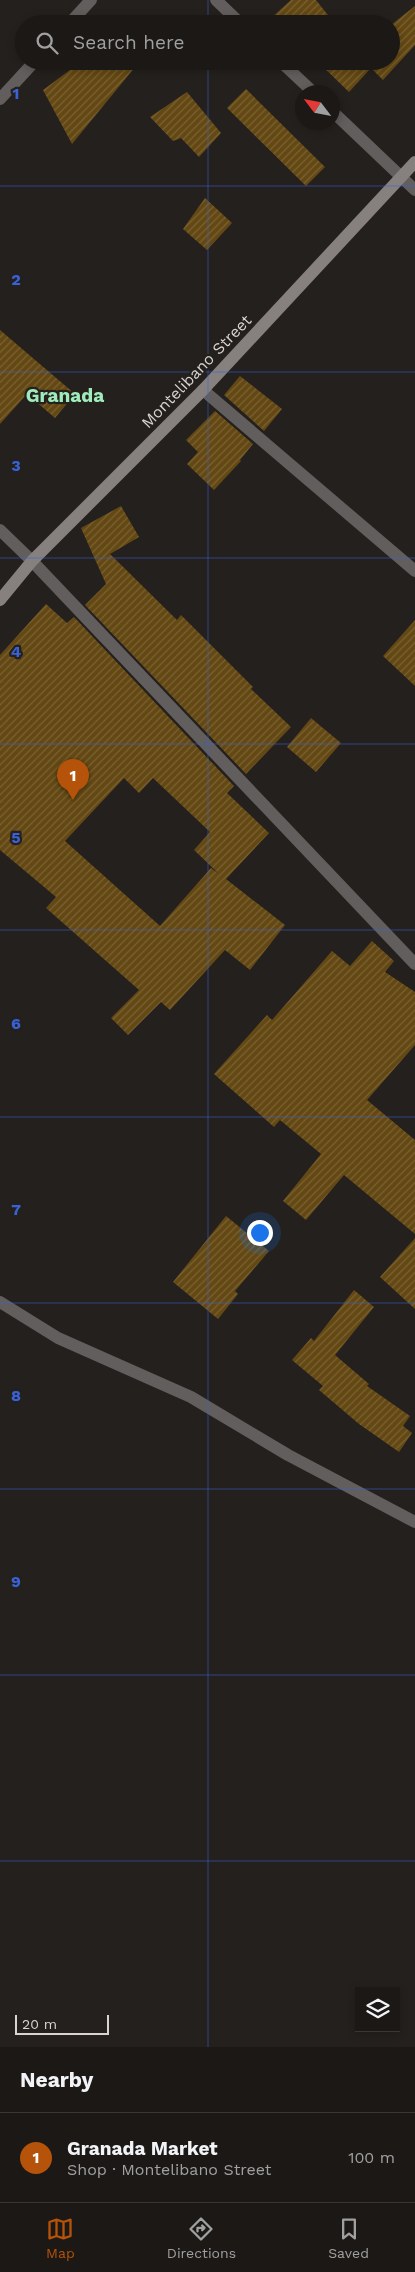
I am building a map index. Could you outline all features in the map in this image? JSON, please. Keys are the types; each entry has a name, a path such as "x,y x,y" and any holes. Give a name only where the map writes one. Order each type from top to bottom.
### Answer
{"main road":[{"name":"Montelibano Street","path":"0,600 32,561 203,390 415,162"}],"street":[{"path":"77,15 91,0"},
{"path":"216,0 232,15"},
{"path":"0,99 26,70"},
{"path":"290,70 306,85"},
{"path":"340,119 415,190"},
{"path":"203,390 415,571"},
{"path":"0,530 32,561 414,961"},
{"path":"0,1302 58,1338 191,1397 288,1454 415,1522"}],"building":[{"path":"291,0 316,0 328,15 274,15"},
{"path":"415,6 415,45 400,61 400,18"},
{"path":"70,70 133,70 72,144 43,90"},
{"path":"326,70 369,70 349,92"},
{"path":"373,70 392,70 383,80"},
{"path":"246,89 325,167 306,186 227,108"},
{"path":"187,92 221,133 199,157 181,138 173,141 150,117"},
{"path":"205,198 232,223 207,250 183,229"},
{"path":"0,330 75,394 55,418 27,394 0,424"},
{"path":"240,376 282,409 264,431 224,395"},
{"path":"215,411 253,444 241,461 214,490 187,464 198,452 186,440"},
{"path":"121,506 139,537 110,554 177,620 181,615 253,687 251,689 291,727 246,774 85,605 106,584 81,528"},
{"path":"46,604 67,623 74,617 234,786 227,793 269,833 226,879 285,925 250,970 225,950 170,1010 161,1002 128,1035 111,1018 139,990 46,908 56,897 0,850 0,655","holes":["124,778 139,793 153,778 210,832 194,850 219,874 211,868 160,926 65,841"]},
{"path":"415,620 415,686 383,656"},
{"path":"311,718 341,743 316,772 287,747"},
{"path":"372,941 394,961 385,972 415,992 415,1045 367,1100 415,1140 415,1234 344,1175 306,1220 283,1201 321,1154 280,1120 274,1127 214,1074 267,1015 272,1020 332,951 350,966"},
{"path":"226,1216 269,1251 235,1291 238,1294 218,1319 173,1282"},
{"path":"415,1238 415,1309 380,1277"},
{"path":"354,1290 374,1307 335,1355 369,1384 367,1386 410,1416 403,1426 412,1433 399,1452 359,1424 319,1390 323,1386 292,1360 311,1338 314,1341"}],"place":[{"name":"Granada Market","path":"73,800"}],"district":[{"name":"Granada","path":"65,395"}]}
